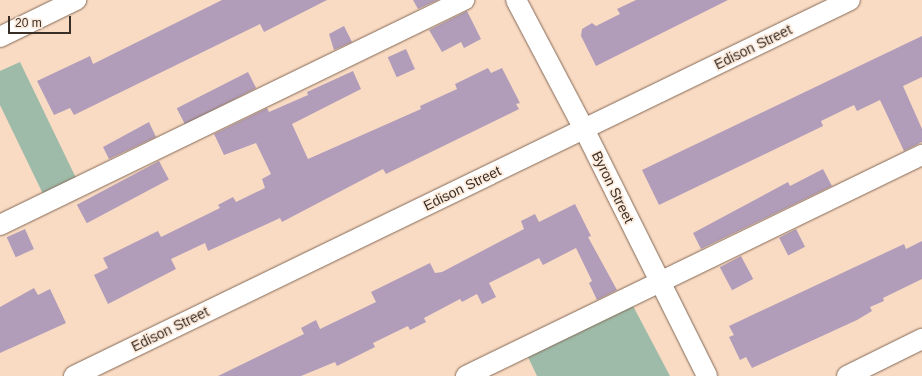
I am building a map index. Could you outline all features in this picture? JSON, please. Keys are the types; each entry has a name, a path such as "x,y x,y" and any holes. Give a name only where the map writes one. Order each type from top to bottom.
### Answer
{"street":[{"path":"0,37 76,0"},
{"path":"0,225 464,0"},
{"name":"Byron Street","path":"516,0 584,129 707,376"},
{"name":"Edison Street","path":"74,376 850,0"},
{"path":"466,376 922,155"},
{"path":"847,376 922,340"}],"green space":[{"path":"20,62 76,178 43,194 0,105 0,71"},
{"path":"632,304 670,376 537,376 528,357"}],"building":[{"path":"222,0 327,0 264,32 260,24 74,115 70,108 54,115 37,81 90,56 93,64"},
{"path":"413,0 438,0 418,9"},
{"path":"636,0 728,0 596,66 581,36 582,29 592,23 596,26 620,14 617,9"},
{"path":"467,11 481,39 464,48 461,42 442,52 429,30"},
{"path":"344,26 352,42 334,50 329,34"},
{"path":"922,36 922,77 903,86 922,129 922,142 904,151 880,100 857,111 854,105 821,121 823,126 659,205 642,170"},
{"path":"406,49 415,69 397,77 388,57"},
{"path":"488,68 491,73 502,68 520,103 516,104 519,109 386,174 383,169 282,222 280,218 208,251 205,243 171,259 176,269 108,304 94,275 108,268 103,258 158,231 161,237 220,208 218,205 233,197 236,202 265,188 262,179 271,174 256,143 224,155 214,134 267,108 269,112 308,95 307,92 353,71 361,89 292,124 308,159 421,109 420,106 457,89 455,84"},
{"path":"248,72 256,88 185,124 177,108"},
{"path":"149,122 156,137 109,159 103,147"},
{"path":"159,161 169,180 87,223 77,205"},
{"path":"823,169 832,186 701,249 693,233 788,182 790,186"},
{"path":"575,204 591,236 588,237 617,290 597,300 589,283 592,281 576,248 543,265 539,258 489,283 496,297 482,304 477,294 462,302 460,299 424,318 426,322 410,330 408,326 373,343 375,347 337,366 335,362 301,376 218,376 304,334 301,328 316,320 320,329 376,302 371,292 430,263 435,273 442,272 524,229 521,221 535,214 539,222"},
{"path":"25,229 34,249 16,257 7,237"},
{"path":"796,229 805,247 788,255 779,238"},
{"path":"922,241 922,279 883,298 884,301 870,307 872,311 857,320 752,368 746,357 740,360 729,337 734,335 729,326 904,244 906,249"},
{"path":"741,256 753,279 732,290 720,267"},
{"path":"34,288 38,295 50,289 66,323 0,353 0,307"}]}
